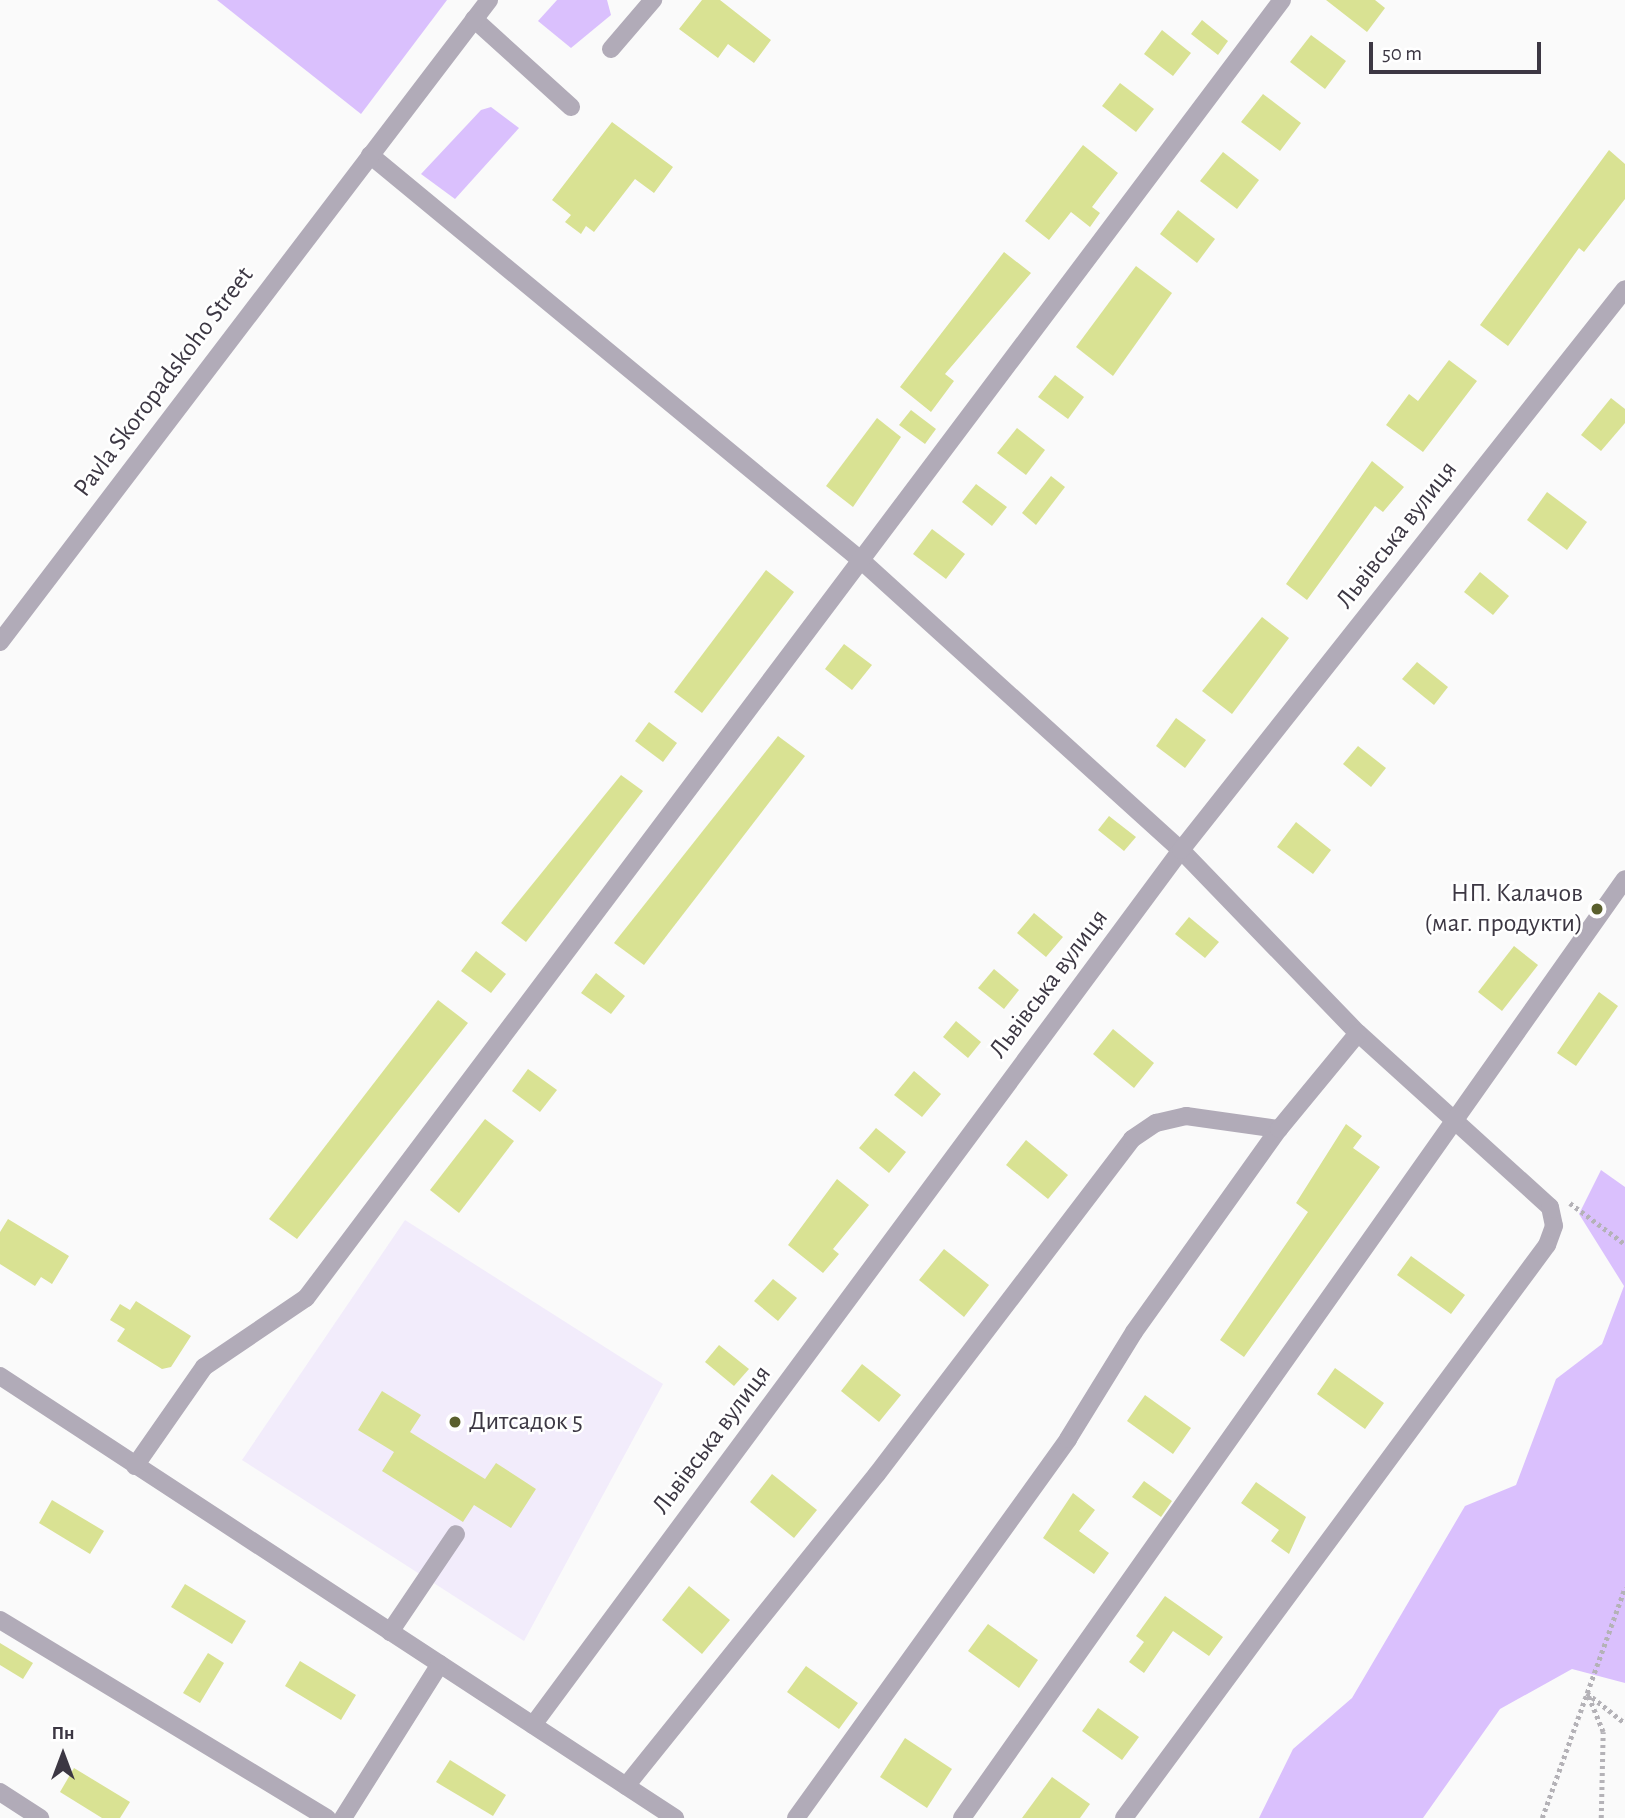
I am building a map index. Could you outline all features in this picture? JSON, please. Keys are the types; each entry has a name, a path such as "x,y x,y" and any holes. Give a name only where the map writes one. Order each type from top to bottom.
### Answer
{"street":[{"name":"Pavla Skoropadskoho Street","path":"0,642 489,0"},
{"path":"611,49 653,0"},
{"path":"135,1465 204,1367 306,1298 863,562 1282,0"},
{"path":"474,19 571,107"},
{"path":"370,155 863,562 1181,850 1357,1033 1458,1119 1550,1207 1554,1226 1547,1245 1124,1818"},
{"name":"Львівська вулиця","path":"533,1725 1181,850 1625,289"},
{"path":"962,1818 1625,879"},
{"path":"796,1818 1068,1440 1134,1332 1279,1129 1357,1033"},
{"path":"626,1786 877,1474 1132,1139 1156,1123 1186,1116 1279,1129"},
{"path":"0,1376 676,1818"},
{"path":"390,1632 456,1534"},
{"path":"0,1620 327,1818"},
{"path":"343,1818 440,1664"},
{"path":"0,1792 40,1818"}],"path":[{"path":"1542,1818 1625,1588"},
{"path":"1587,1693 1625,1723"},
{"path":"1587,1693 1603,1732 1601,1818"}],"shaded area":[{"path":"217,0 447,0 361,114"},
{"path":"557,0 607,0 611,15 571,48 538,21"},
{"path":"491,107 519,128 455,199 421,174 481,110"},
{"path":"1601,1170 1625,1187 1625,1683 1572,1669 1500,1709 1423,1818 1259,1818 1293,1749 1352,1698 1465,1506 1516,1485 1556,1379 1602,1344 1624,1286 1579,1214"},
{"name":"Дитсадок 5","path":"405,1220 663,1384 524,1641 242,1460"}],"building":[{"path":"702,0 720,0 771,40 754,63 728,44 718,58 679,29"},
{"path":"1326,0 1375,0 1385,8 1367,32"},
{"path":"1202,20 1228,41 1218,55 1191,34"},
{"path":"1162,30 1191,53 1173,76 1144,54"},
{"path":"1311,35 1346,61 1325,89 1290,62"},
{"path":"1120,83 1154,109 1136,132 1102,106"},
{"path":"1263,94 1301,123 1280,151 1241,122"},
{"path":"612,122 673,167 654,193 635,179 594,232 586,226 581,234 565,222 571,215 552,200"},
{"path":"1083,145 1118,173 1092,207 1100,213 1090,227 1071,212 1049,240 1025,221"},
{"path":"1609,150 1625,164 1625,199 1584,252 1579,248 1508,346 1480,325"},
{"path":"1223,152 1259,180 1237,209 1200,181"},
{"path":"1178,210 1215,239 1197,263 1160,234"},
{"path":"1004,252 1031,273 945,374 954,381 931,412 900,387"},
{"path":"1136,266 1172,293 1113,376 1076,347"},
{"path":"1449,360 1477,381 1423,452 1386,425 1409,394 1418,401"},
{"path":"1055,375 1084,397 1068,419 1038,397"},
{"path":"1611,398 1625,409 1625,423 1601,451 1581,435"},
{"path":"911,410 936,429 925,444 899,425"},
{"path":"877,418 901,437 853,507 826,486"},
{"path":"1017,428 1045,450 1026,475 997,453"},
{"path":"1372,461 1404,487 1383,512 1375,506 1307,600 1286,584"},
{"path":"1051,476 1065,487 1036,525 1022,513"},
{"path":"976,484 1007,507 992,526 962,502"},
{"path":"1547,492 1587,522 1567,550 1527,520"},
{"path":"932,529 965,554 946,579 913,554"},
{"path":"766,570 794,592 702,713 674,692"},
{"path":"1480,572 1509,596 1493,615 1464,592"},
{"path":"1262,617 1289,638 1232,714 1202,691"},
{"path":"844,644 872,665 852,690 825,669"},
{"path":"1417,662 1448,687 1434,705 1402,679"},
{"path":"1176,718 1206,740 1185,768 1156,746"},
{"path":"649,722 677,743 663,762 635,741"},
{"path":"778,736 805,756 644,965 614,943"},
{"path":"1358,746 1386,768 1371,787 1343,764"},
{"path":"621,775 643,791 526,942 501,923"},
{"path":"1109,816 1136,837 1124,851 1098,830"},
{"path":"1296,822 1331,850 1313,874 1277,847"},
{"path":"1034,913 1063,937 1046,957 1017,933"},
{"path":"1189,917 1219,942 1205,958 1175,934"},
{"path":"1514,946 1538,965 1502,1011 1478,992"},
{"path":"476,951 506,974 491,993 461,971"},
{"path":"994,969 1019,990 1004,1009 978,988"},
{"path":"596,973 625,996 611,1014 581,993"},
{"path":"1599,992 1618,1006 1576,1066 1557,1053"},
{"path":"438,1000 468,1023 297,1239 269,1219"},
{"path":"956,1021 981,1042 968,1058 943,1037"},
{"path":"1113,1029 1154,1063 1134,1088 1093,1054"},
{"path":"528,1069 557,1090 540,1112 512,1091"},
{"path":"914,1071 941,1094 922,1117 894,1095"},
{"path":"485,1119 514,1141 459,1213 430,1190"},
{"path":"1346,1124 1362,1136 1353,1148 1380,1167 1244,1357 1220,1340 1308,1212 1296,1203"},
{"path":"876,1128 906,1152 889,1173 859,1148"},
{"path":"1026,1140 1068,1175 1048,1199 1006,1165"},
{"path":"837,1179 869,1205 833,1249 839,1254 823,1273 788,1245"},
{"path":"8,1219 69,1256 52,1284 41,1277 35,1286 0,1264 0,1232"},
{"path":"944,1249 989,1285 964,1317 919,1280"},
{"path":"1411,1256 1465,1295 1451,1314 1397,1275"},
{"path":"773,1279 797,1298 778,1321 754,1301"},
{"path":"136,1301 191,1336 171,1367 162,1369 117,1341 125,1329 110,1320 120,1304 130,1310"},
{"path":"719,1345 749,1369 734,1386 705,1362"},
{"path":"862,1364 901,1395 879,1422 841,1391"},
{"path":"1335,1368 1384,1403 1365,1429 1317,1394"},
{"path":"382,1391 421,1415 410,1432 485,1479 496,1463 536,1489 511,1528 474,1505 463,1522 382,1471 394,1452 358,1430"},
{"path":"1145,1395 1191,1428 1173,1454 1127,1421"},
{"path":"772,1474 817,1510 794,1538 750,1502"},
{"path":"1144,1481 1172,1501 1161,1517 1132,1497"},
{"path":"1256,1482 1306,1517 1289,1554 1271,1541 1279,1530 1241,1503"},
{"path":"1073,1493 1095,1510 1079,1531 1109,1553 1094,1574 1043,1538"},
{"path":"52,1500 104,1531 90,1554 39,1523"},
{"path":"185,1584 246,1621 232,1644 171,1607"},
{"path":"689,1586 730,1620 702,1654 662,1620"},
{"path":"1165,1596 1223,1637 1209,1656 1173,1631 1144,1673 1129,1662 1144,1642 1136,1636"},
{"path":"988,1624 1038,1660 1019,1688 968,1651"},
{"path":"0,1643 33,1663 23,1679 0,1665"},
{"path":"208,1653 224,1663 200,1703 183,1693"},
{"path":"300,1661 356,1695 341,1720 285,1686"},
{"path":"806,1666 858,1703 839,1729 787,1692"},
{"path":"1098,1708 1139,1737 1122,1760 1082,1731"},
{"path":"905,1738 952,1769 927,1808 880,1777"},
{"path":"450,1760 506,1795 493,1816 436,1782"},
{"path":"74,1768 130,1802 120,1818 102,1818 60,1792"},
{"path":"1052,1777 1090,1804 1080,1818 1022,1818"}],"place":[{"name":"НП. Калачов (маг. продукти)","path":"1597,909"},
{"name":"Дитсадок 5","path":"455,1422"}]}
